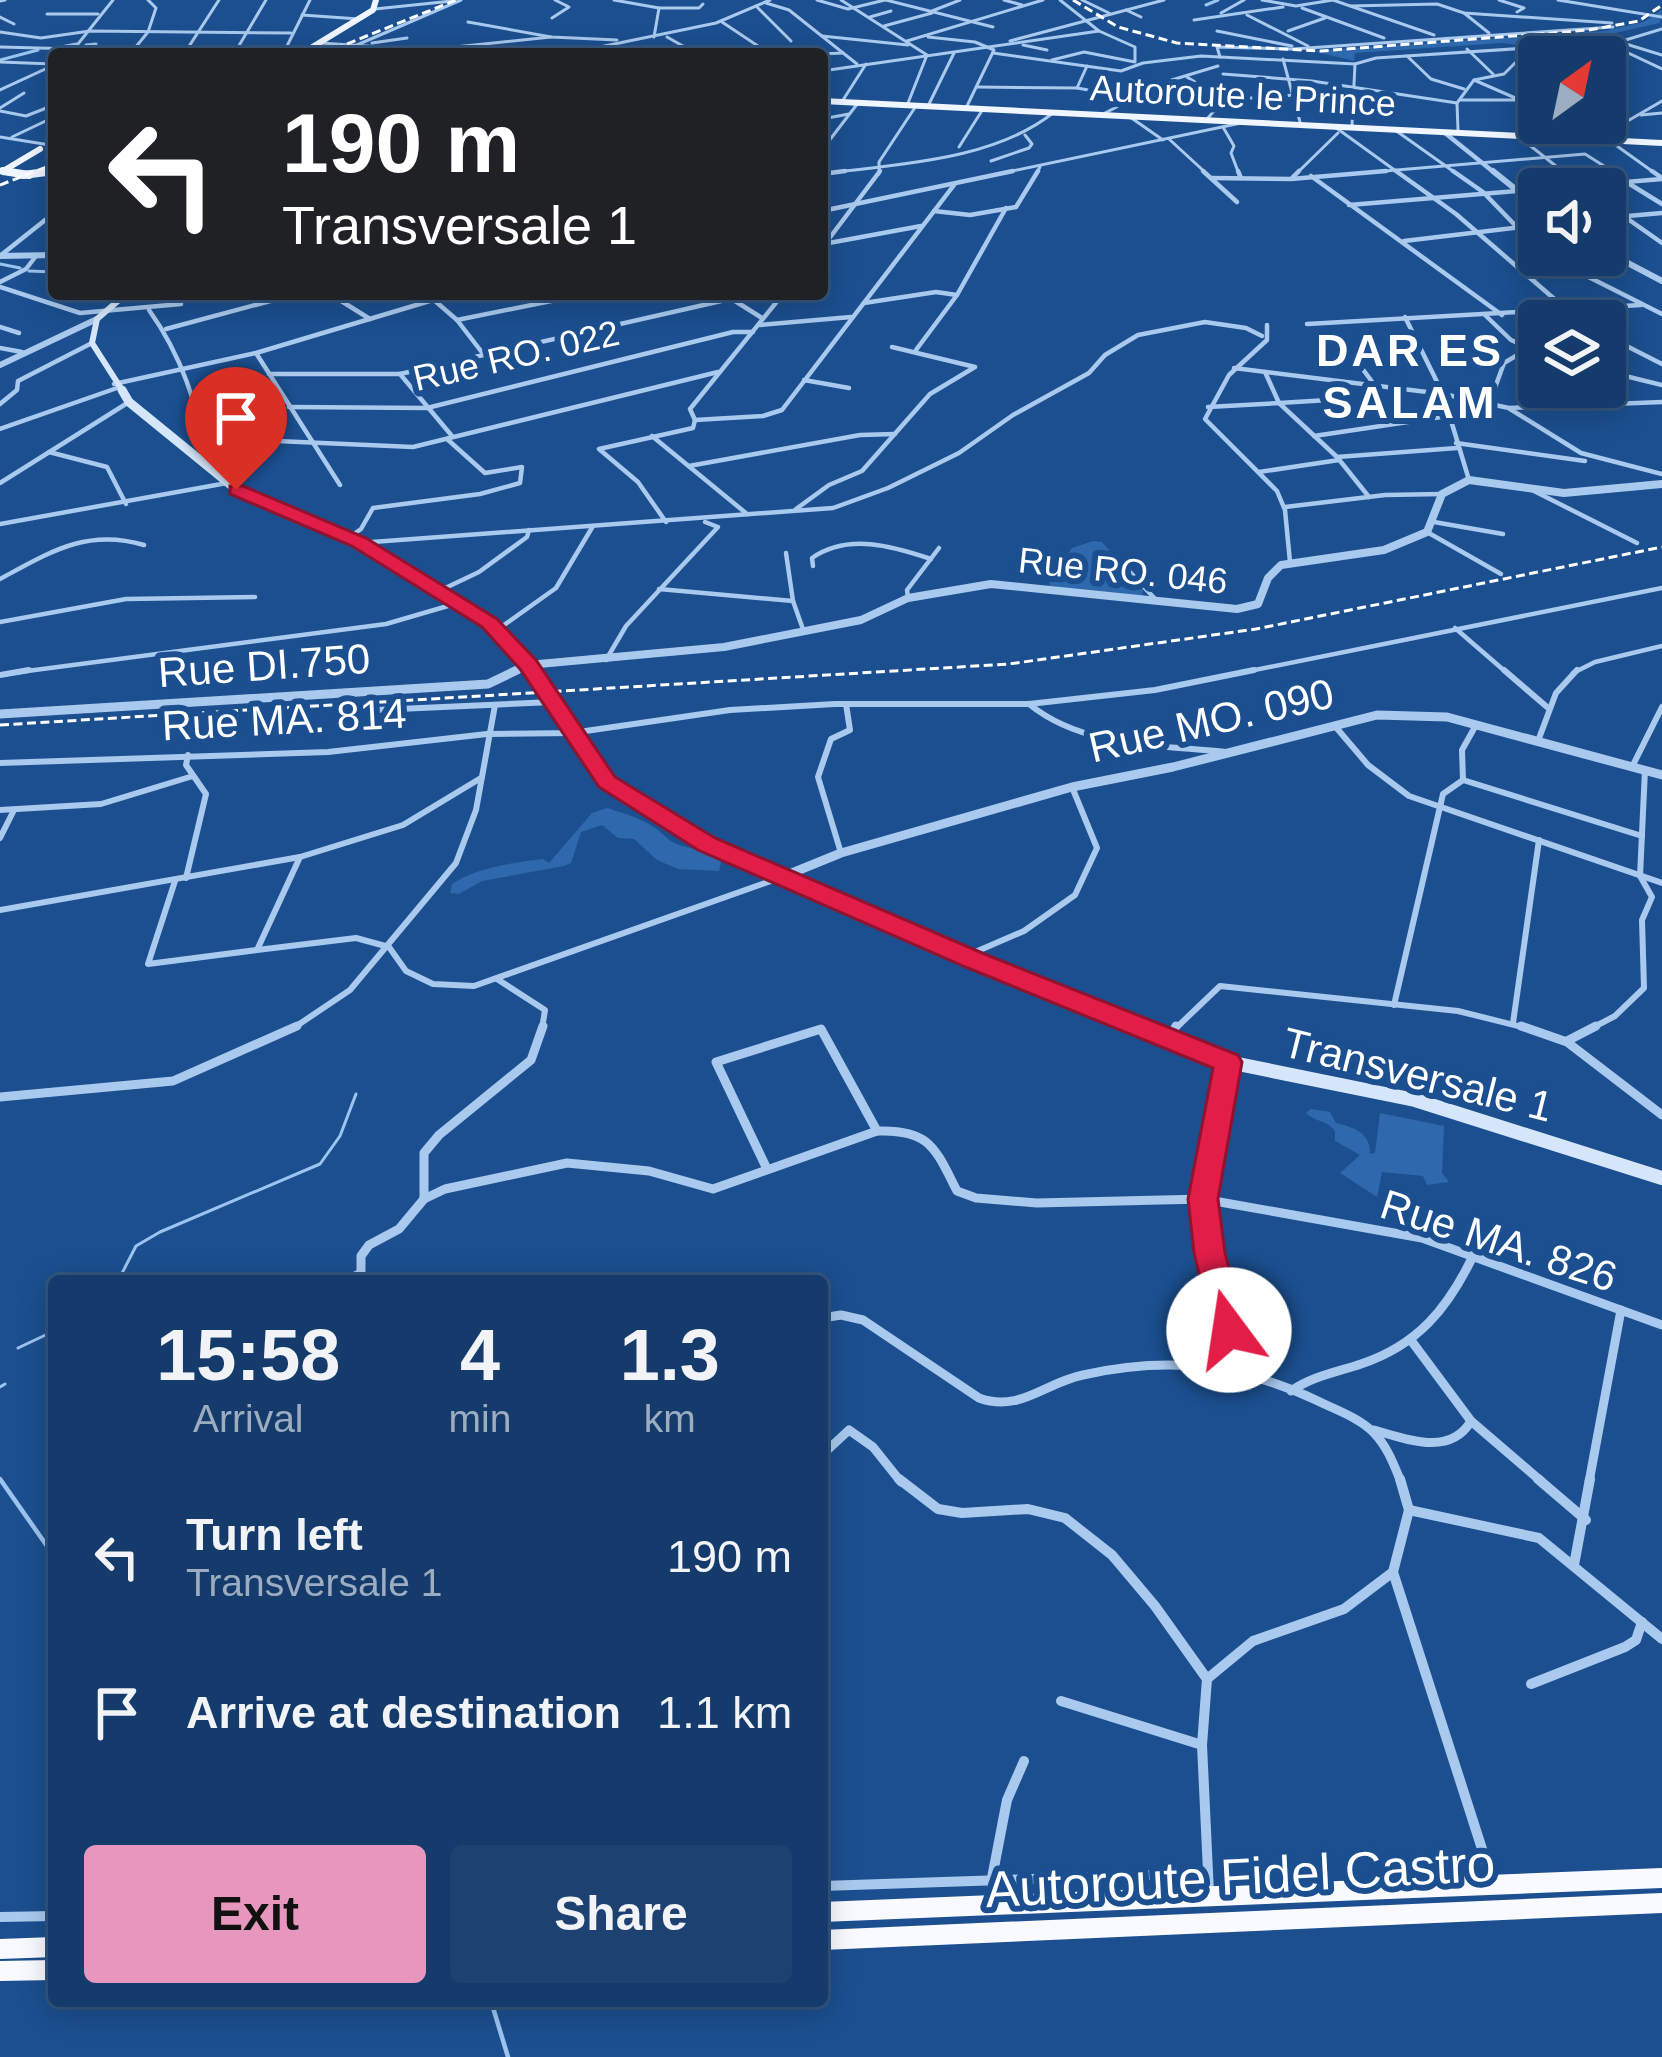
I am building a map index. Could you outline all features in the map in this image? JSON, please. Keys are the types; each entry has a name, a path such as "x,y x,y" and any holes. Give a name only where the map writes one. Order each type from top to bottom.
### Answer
{"highway":[{"name":"Autoroute Fidel Castro","path":"828,1912 1662,1878"},
{"name":"Autoroute Fidel Castro","path":"828,1940 1662,1903"},
{"path":"0,1949 48,1946"},
{"path":"0,1971 48,1970"}],"main road":[{"path":"312,48 376,4"},
{"name":"Autoroute le Prince","path":"828,100 1337,130 1518,135"},
{"name":"Autoroute le Prince","path":"828,100 1518,135"},
{"name":"Autoroute le Prince","path":"1626,139 1662,142"},
{"name":"Autoroute le Prince","path":"1626,141 1662,142"},
{"path":"0,161 48,146"},
{"path":"28,175 3,171 40,149"},
{"path":"0,180 48,173"},
{"path":"0,180 48,173"},
{"path":"92,343 99,317 119,300"},
{"name":"Transversale 1","path":"92,343 129,402 227,483 250,499 353,540 497,630 528,664 607,782 706,844 1168,1042 1228,1062 1415,1100 1662,1178"}],"street":[{"path":"78,48 98,14 113,0"},
{"path":"135,48 148,32 157,8 148,0"},
{"path":"188,48 219,0"},
{"path":"238,48 266,0"},
{"path":"285,48 310,0"},
{"path":"376,4 461,0"},
{"path":"351,48 461,0"},
{"path":"552,18 569,7 555,0"},
{"path":"614,0 658,8 704,4"},
{"path":"679,4 689,0"},
{"path":"817,0 853,8 885,0 993,27"},
{"path":"841,0 927,55"},
{"path":"898,3 909,0"},
{"path":"884,26 961,0"},
{"path":"1004,0 1024,5"},
{"path":"820,36 909,44 1043,0"},
{"path":"1060,0 1099,31 1135,46 1135,62"},
{"path":"1082,0 1110,13"},
{"path":"1136,0 1146,3"},
{"path":"1000,46 1042,29 1087,23 1163,0"},
{"path":"1214,16 1244,0"},
{"path":"1262,0 1330,17 1391,40"},
{"path":"1194,20 1334,0 1441,37"},
{"path":"1499,0 1524,10 1512,13"},
{"path":"1558,0 1662,17"},
{"path":"600,48 721,21 767,1 788,10 858,64"},
{"path":"1220,57 1217,47 1297,48 1612,25 1512,13 1464,13 1437,4 1351,6"},
{"path":"757,6 791,41"},
{"path":"654,37 658,8"},
{"path":"868,17 891,10"},
{"path":"1124,10 1141,17"},
{"path":"1464,13 1491,34"},
{"path":"47,14 98,14"},
{"path":"1243,14 1287,31 1310,46"},
{"path":"302,15 359,19"},
{"path":"0,17 14,24"},
{"path":"1287,31 1330,17"},
{"path":"721,21 761,48"},
{"path":"468,22 551,37 625,41"},
{"path":"1626,40 1662,29"},
{"path":"0,32 47,38 90,31 291,33"},
{"path":"828,69 1099,31"},
{"path":"1217,31 1297,48"},
{"path":"662,36 685,48"},
{"path":"321,43 451,48 551,37"},
{"path":"927,37 1044,62 1121,71 1135,62"},
{"path":"359,45 407,38"},
{"path":"436,42 451,48"},
{"path":"1016,43 1047,50"},
{"path":"1626,44 1662,56"},
{"path":"0,47 48,48"},
{"path":"1044,62 1084,52 1135,62 1220,57 1355,64 1518,47"},
{"path":"1187,48 1194,59"},
{"path":"1467,50 1494,75"},
{"path":"929,104 955,52"},
{"path":"1626,52 1662,69"},
{"path":"828,54 843,53"},
{"path":"967,106 993,53"},
{"path":"828,240 880,173 878,166 912,104 927,55"},
{"path":"1407,56 1418,74 1430,81 1464,88"},
{"path":"1283,59 1283,78 1300,106 1300,122"},
{"path":"1458,130 1464,88 1474,80 1504,74 1518,60"},
{"path":"0,62 48,65"},
{"path":"843,100 867,63"},
{"path":"1352,124 1355,64"},
{"path":"1077,88 1087,66"},
{"path":"1105,112 1217,66"},
{"path":"0,90 48,68"},
{"path":"1223,74 1459,102 1518,100"},
{"path":"1186,76 1222,100 1294,95"},
{"path":"1474,80 1518,99"},
{"path":"976,87 1077,88 1135,98"},
{"path":"1146,92 1174,96"},
{"path":"0,109 24,93"},
{"path":"1208,118 1222,100"},
{"path":"1640,115 1662,101"},
{"path":"828,141 858,103"},
{"path":"0,109 26,116 48,107"},
{"path":"828,174 948,155 958,148 983,109"},
{"path":"958,148 1025,135 1053,113"},
{"path":"1628,116 1662,113"},
{"path":"828,118 848,114"},
{"path":"1130,117 1166,140 1237,202"},
{"path":"10,138 48,120"},
{"path":"828,211 1242,122"},
{"path":"1223,127 1234,146 1231,153 1241,178"},
{"path":"1291,179 1337,130 1433,196 1555,300"},
{"path":"1395,130 1483,192 1518,231"},
{"path":"1445,133 1518,192"},
{"path":"991,160 1030,148 1025,135"},
{"path":"0,137 48,143"},
{"path":"1531,144 1559,168"},
{"path":"1614,144 1662,178"},
{"path":"1211,178 1291,179 1586,154 1604,166"},
{"path":"933,211 970,215 1016,207 1040,166"},
{"path":"1310,176 1502,315"},
{"path":"1626,182 1662,178"},
{"path":"1626,182 1662,204"},
{"path":"695,420 763,416 782,410 956,183"},
{"path":"1349,205 1518,190"},
{"path":"915,351 957,295 1006,208"},
{"path":"1626,217 1662,213"},
{"path":"0,256 48,218"},
{"path":"1626,218 1662,243"},
{"path":"828,245 921,226"},
{"path":"1402,242 1518,227"},
{"path":"0,256 48,255"},
{"path":"0,284 24,271 36,256"},
{"path":"1626,263 1662,281"},
{"path":"1530,279 1543,276"},
{"path":"1582,276 1662,314"},
{"path":"0,284 99,317"},
{"path":"862,303 936,292 957,295"},
{"path":"166,329 271,300"},
{"path":"339,300 371,320"},
{"path":"0,429 116,386 176,368 256,353 422,300"},
{"path":"434,300 457,320 484,355"},
{"path":"457,320 556,300"},
{"path":"269,374 400,374 714,300"},
{"path":"730,300 758,325"},
{"path":"666,522 638,482 599,449 693,428 690,409 778,300"},
{"path":"0,365 99,317 181,304"},
{"path":"1649,308 1662,304"},
{"path":"1626,306 1641,305"},
{"path":"148,309 166,329 176,368 206,438 201,464"},
{"path":"1307,324 1518,314"},
{"path":"1485,315 1511,340 1528,348 1504,363 1489,404"},
{"name":"Rue RO. 022","path":"289,407 427,408 758,325 851,317"},
{"path":"1405,317 1443,394 1468,480"},
{"path":"353,540 833,508 874,496 953,456 1015,414 1093,371 1104,356 1133,340 1179,324 1216,322 1236,323 1262,336"},
{"path":"1267,325 1267,340 1234,368 1205,419 1216,439 1270,480 1285,507 1290,562"},
{"path":"0,327 19,333"},
{"path":"0,404 17,390 18,381 92,343"},
{"path":"1626,346 1662,364"},
{"path":"795,510 829,485 862,471 929,394 975,367 892,347"},
{"path":"0,348 22,352"},
{"path":"1347,348 1376,388"},
{"path":"256,353 340,485"},
{"path":"1234,368 1443,394 1509,409 1661,403"},
{"path":"206,438 413,446 718,372"},
{"path":"1265,372 1279,404 1338,458 1369,496"},
{"path":"353,540 373,508 496,491 520,483 521,467 484,473 449,438 400,374"},
{"path":"1626,376 1662,385"},
{"path":"804,380 849,388"},
{"path":"1208,407 1346,399"},
{"path":"0,483 129,402"},
{"path":"1509,409 1547,438 1592,460"},
{"path":"1313,436 1449,416"},
{"path":"689,466 860,435 896,434"},
{"path":"651,435 748,515"},
{"path":"1259,472 1456,446 1592,460 1662,474"},
{"path":"47,452 107,467 126,504"},
{"path":"1285,507 1369,496 1442,494 1468,480 1564,493 1662,484"},
{"path":"0,524 227,483"},
{"path":"1534,490 1636,543"},
{"path":"1442,494 1426,532 1501,574"},
{"path":"605,662 612,643 718,527 699,520"},
{"path":"1434,522 1503,534"},
{"path":"497,630 538,609 581,556 593,526"},
{"path":"439,591 479,572 527,537 529,530"},
{"name":"Rue RO. 046","path":"528,664 605,662 724,647 861,620 908,598 991,584 1222,609 1252,607 1274,570 1290,562 1384,550 1426,532"},
{"path":"0,579 77,538 121,536 144,545"},
{"path":"814,566 812,558 820,551 855,545 907,550 931,560"},
{"path":"908,598 907,590 939,548"},
{"path":"786,554 803,632"},
{"path":"1114,555 1158,602"},
{"name":"Rue MA. 814","path":"0,763 328,752 488,734 572,733 730,710 846,704 1029,704 1155,690 1662,588"},
{"path":"658,589 793,602"},
{"path":"0,622 126,598 163,602 255,597"},
{"path":"0,675 386,624 458,602"},
{"path":"1455,628 1547,707"},
{"path":"1538,741 1547,707 1563,676 1585,664 1662,646"},
{"name":"Rue DI.750","path":"0,714 488,684 528,664"},
{"path":"376,710 552,702"},
{"path":"841,853 818,777 831,739 850,730 846,704"},
{"path":"1029,704 1041,718 1075,732 1227,752"},
{"path":"0,1097 20,1099 172,1081 234,1058 321,1013 350,990 456,863 476,810 495,705"},
{"path":"1632,766 1662,707"},
{"name":"Rue MO. 090","path":"782,877 841,853 1072,787 1333,724 1407,713 1476,724 1662,775"},
{"path":"1333,724 1364,764 1420,804 1441,806 1662,883"},
{"path":"1462,780 1462,750 1476,724"},
{"path":"186,878 206,794 185,765 188,755"},
{"path":"1567,1042 1615,1016 1644,988 1642,920 1652,897 1640,876 1645,770"},
{"path":"0,810 101,804 193,776"},
{"path":"0,910 300,857 403,825 482,778"},
{"path":"1394,1005 1444,794 1462,780"},
{"path":"1462,780 1642,836"},
{"path":"965,956 1024,931 1075,895 1097,848 1072,787"},
{"path":"0,838 14,810"},
{"path":"1514,1023 1538,841"},
{"path":"257,950 300,857"},
{"path":"176,881 148,964 356,938 388,947 406,971 433,984 474,986 782,877"},
{"path":"424,1199 424,1153 439,1135 531,1060 547,1016 545,1010 497,979"},
{"path":"1168,1042 1179,1020 1220,986 1394,1005 1514,1023 1567,1042 1662,1115"},
{"path":"357,1275 369,1245 399,1229 424,1199 445,1189 567,1163 649,1171 713,1189 877,1131 821,1028 716,1062 766,1168"},
{"path":"1228,1062 1203,1199 1209,1253 1239,1369"},
{"name":"Rue MA. 826","path":"877,1131 905,1130 932,1143 958,1191 976,1198 1037,1203 1203,1199 1422,1238 1662,1324"},
{"path":"1291,1391 1308,1378 1364,1364 1413,1343 1455,1296 1473,1256"},
{"path":"1574,1565 1586,1520 1621,1310"},
{"path":"828,1317 844,1316 882,1331 922,1354 973,1396 996,1405 1012,1406 1055,1382 1099,1372 1239,1369 1372,1430 1457,1441 1471,1421"},
{"path":"1413,1343 1471,1421 1586,1520"},
{"path":"828,1449 849,1430 863,1436 912,1495 940,1510 1039,1509 1071,1520 1121,1564 1207,1679 1202,1745 1210,1898"},
{"path":"1372,1430 1407,1494 1409,1510 1393,1572 1494,1885"},
{"path":"1409,1510 1539,1538 1662,1639"},
{"path":"1207,1679 1253,1641 1344,1609 1393,1572"},
{"path":"1532,1684 1625,1647 1636,1640 1642,1622"},
{"path":"1061,1701 1162,1737 1202,1745"},
{"path":"991,1883 1007,1800 1024,1761"},
{"path":"828,1886 1208,1873"},
{"path":"0,1917 48,1916"}],"shaded area":[{"path":"1662,10 1660,23 1615,33 1530,36 1603,31 1644,22"},
{"path":"1518,37 1518,45 1355,53 1354,61 1313,51"},
{"path":"1102,542 1143,589 1142,598 1050,586 1048,572 1069,572 1066,557 1072,548"},
{"path":"607,808 647,823 673,842 709,853 721,862 719,871 678,869 657,860 634,839 618,838 602,825 581,832 571,863 482,881 459,894 450,893 452,884 483,870 543,859 549,863 592,813"},
{"path":"1311,1109 1330,1112 1336,1123 1360,1132 1370,1154 1375,1153 1380,1113 1444,1126 1442,1173 1449,1182 1427,1185 1423,1176 1382,1172 1377,1197 1340,1173 1360,1155 1335,1141 1332,1127 1306,1113"}],"waterway":[{"path":"1206,5 1218,0"},
{"path":"61,47 76,44"},
{"path":"86,45 96,44"},
{"path":"0,60 38,50"},
{"path":"0,264 20,268"},
{"path":"29,271 48,272"},
{"path":"121,1275 136,1246 160,1232 320,1164 340,1136 356,1094"},
{"path":"18,1348 48,1334"},
{"path":"0,1387 5,1384"},
{"path":"0,1479 48,1547"},
{"path":"493,2007 508,2057"}],"railway":[{"path":"337,48 456,0"},
{"path":"1073,0 1118,27 1177,43 1321,51 1589,30 1639,21 1662,5"},
{"path":"0,185 48,166"},
{"path":"0,725 1009,664 1256,629 1662,547"}],"district":[{"name":"DAR ES SALAM","path":"1410,376"}],"route":[{"path":"236,490 359,542 490,623 528,664 607,782 667,822 706,844 977,962 1168,1042 1228,1062 1203,1199 1209,1253 1229,1330"}]}
